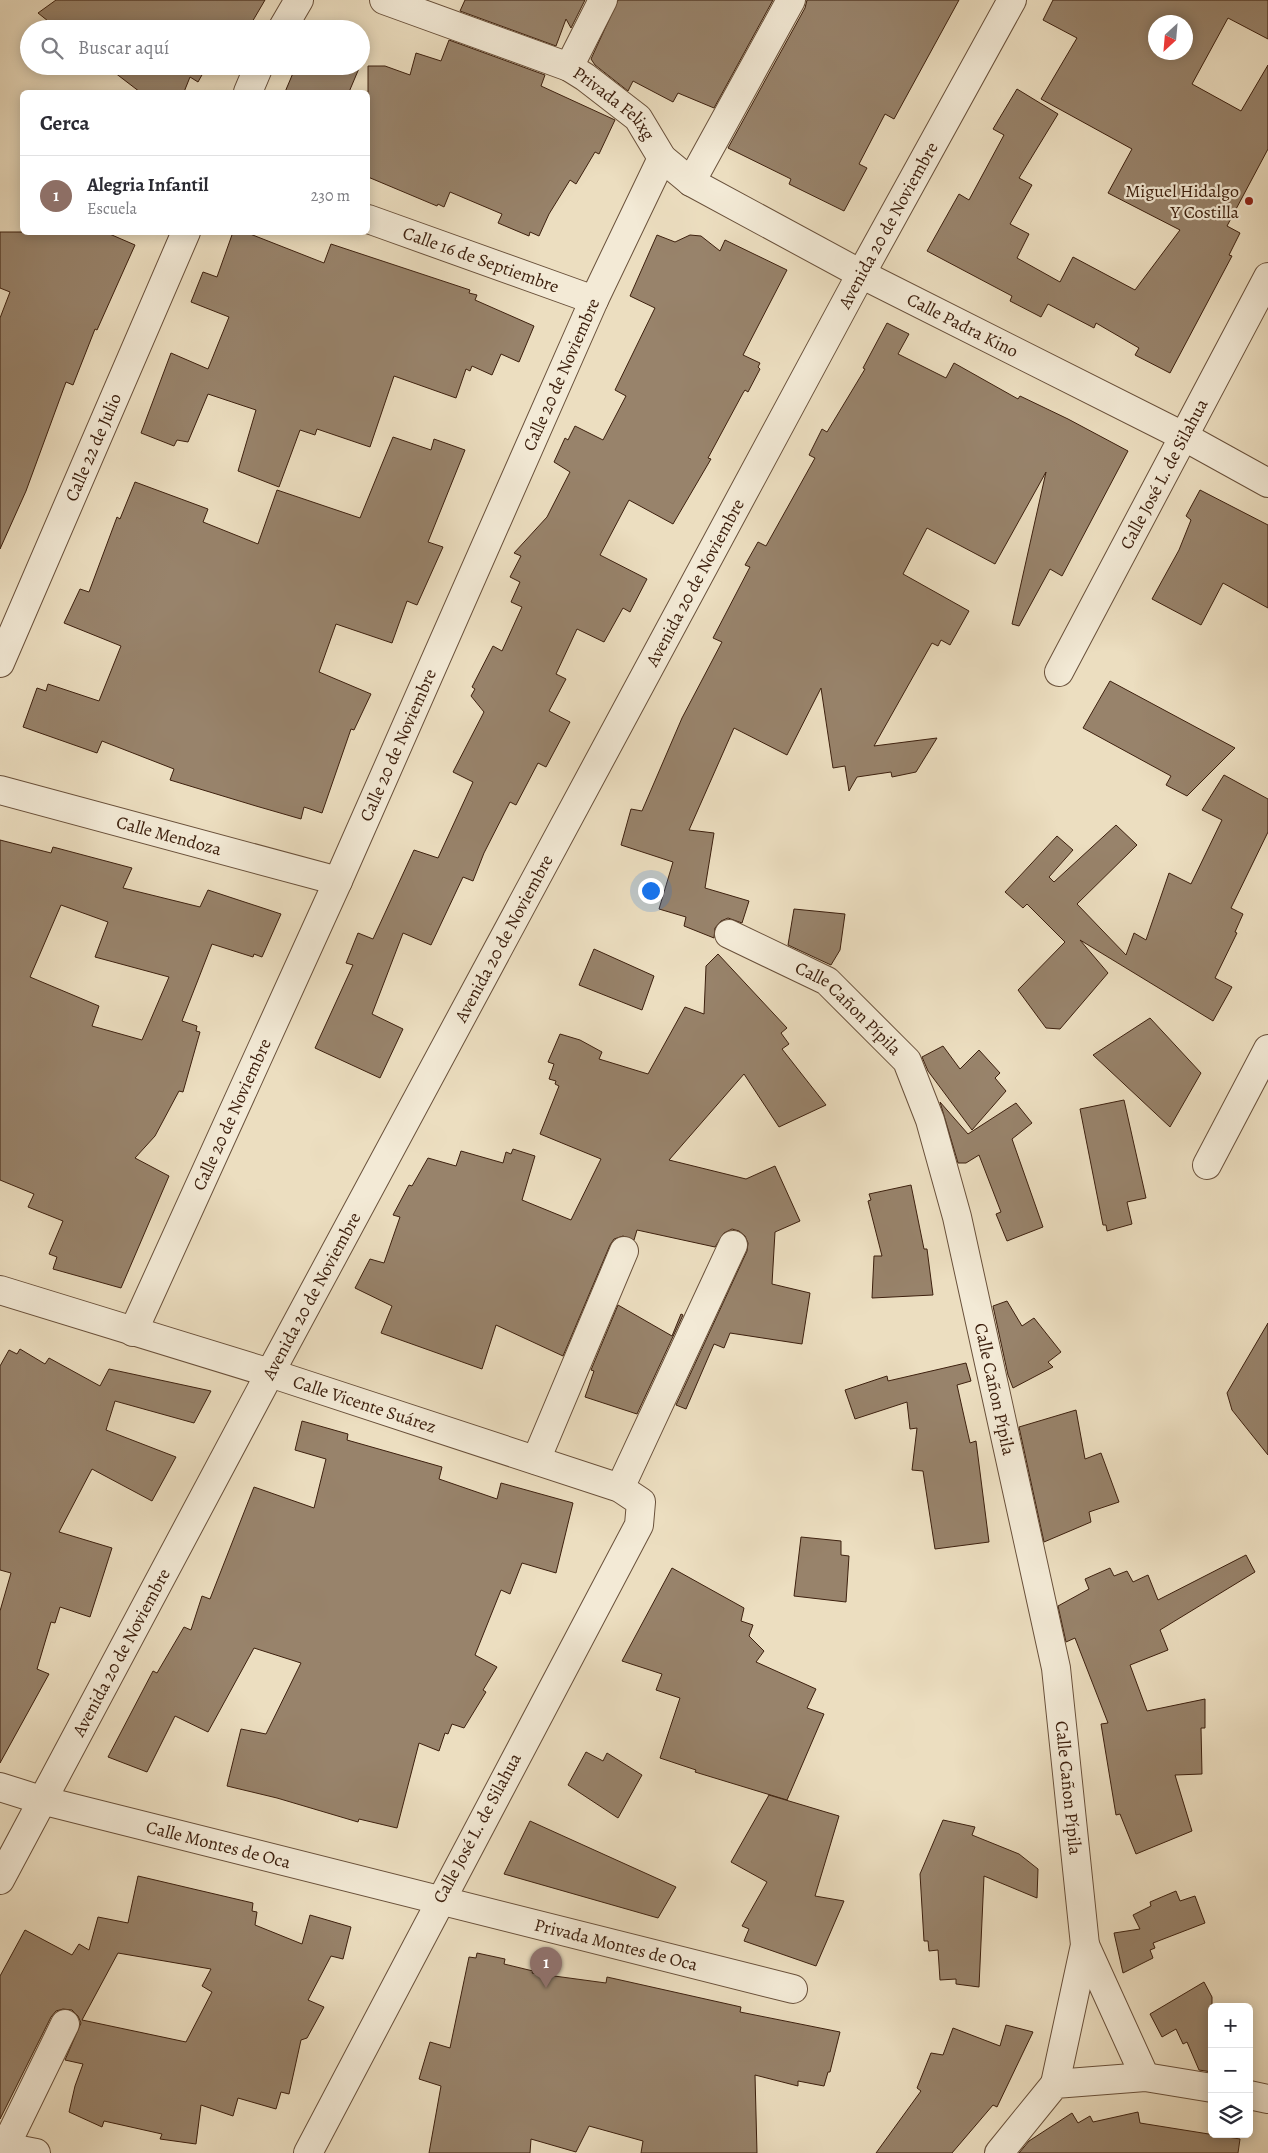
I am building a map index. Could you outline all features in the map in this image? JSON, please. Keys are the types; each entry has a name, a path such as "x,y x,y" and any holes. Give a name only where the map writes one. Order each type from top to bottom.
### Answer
{"street":[{"path":"288,20 300,0"},
{"path":"384,0 569,67"},
{"name":"Privada Felixg","path":"603,0 569,67 638,118 662,158"},
{"path":"691,182 791,0"},
{"name":"Avenida 20 de Noviembre","path":"0,1880 41,1800 861,274 1012,0"},
{"path":"249,90 255,75"},
{"name":"Calle Padra Kino","path":"662,158 691,182 861,274 1183,436 1268,483"},
{"name":"Calle 20 de Noviembre","path":"133,1332 338,881 594,300 662,158"},
{"name":"Calle 16 de Septiembre","path":"370,220 594,300"},
{"name":"Calle 22 de Julio","path":"0,663 185,235"},
{"name":"Calle José L. de Silahua","path":"1059,672 1268,277"},
{"name":"Calle Mendoza","path":"0,790 338,881"},
{"name":"Calle Cañon Pípila","path":"729,934 827,981 907,1061 930,1120 957,1217 1056,1668 1085,1945 1055,2084"},
{"path":"1207,1165 1268,1049"},
{"name":"Calle José L. de Silahua","path":"308,2153 639,1524 630,1495 733,1245"},
{"path":"536,1460 624,1251"},
{"name":"Calle Vicente Suárez","path":"0,1290 270,1373 536,1460 630,1495"},
{"name":"Calle Montes de Oca","path":"0,1787 41,1800 439,1901"},
{"name":"Privada Montes de Oca","path":"439,1901 792,1989"},
{"name":"Calle Cañon Pípila","path":"1085,1945 1145,2077"},
{"path":"36,2153 3,2146 65,2024"},
{"path":"999,2153 1055,2084 1145,2077 1208,2087"},
{"path":"1253,2097 1268,2099"}],"building":[{"path":"56,0 265,0 253,20 47,20 38,13"},
{"path":"465,0 585,0 571,28 566,19 556,46 460,11"},
{"path":"618,0 773,0 714,108 678,93 673,102 633,81 628,91 595,65 591,59"},
{"path":"807,0 959,0 894,119 885,114 859,164 867,168 844,211 789,184 791,179 728,148 805,8"},
{"path":"1053,0 1268,0 1268,39 1228,18 1192,84 1241,111 1268,65 1268,149 1227,226 1240,233 1229,255 1232,256 1170,373 1135,355 1139,348 1096,323 1094,328 1048,304 1041,317 1010,301 1012,296 927,251 959,194 969,200 1004,135 993,129 1017,89 1058,114 1019,178 1032,185 1010,224 1029,234 1017,258 1060,282 1073,257 1135,290 1180,230 1108,193 1132,149 1041,99 1077,38 1043,20"},
{"path":"449,40 545,75 541,86 615,120 599,154 595,152 576,184 570,180 549,214 539,236 530,232 529,236 498,223 502,214 450,192 444,207 438,204 437,206 370,178 370,90 368,90 368,75 370,75 370,66 385,66 410,75 416,53 441,61"},
{"path":"118,75 202,75 198,82 190,77 185,90 137,90"},
{"path":"292,75 356,75 350,90 286,90"},
{"path":"0,232 20,232 20,235 112,235 135,245 97,330 95,329 73,385 66,382 26,491 0,549 0,318 10,292 0,288"},
{"path":"232,235 253,235 324,263 331,244 470,290 469,293 477,295 475,300 534,326 519,362 501,354 492,375 472,366 470,371 466,369 456,398 394,376 370,447 317,429 315,435 300,430 279,487 238,471 256,410 208,394 188,442 177,440 174,446 141,433 171,353 208,369 229,317 191,302 203,272 217,277"},
{"path":"657,235 675,242 690,235 701,236 720,251 725,240 787,270 743,355 760,363 758,367 760,369 748,392 745,390 743,393 708,458 711,459 673,524 629,500 600,555 647,579 630,612 623,608 604,642 577,629 556,674 566,679 549,711 570,722 546,767 538,763 516,805 510,802 484,853 473,881 463,877 431,945 403,933 372,1014 403,1029 380,1078 315,1048 353,965 346,963 358,933 373,939 414,850 438,858 473,782 453,772 484,712 471,696 475,689 472,687 493,646 502,651 522,607 511,602 520,582 510,577 521,556 514,553 547,517 570,472 554,462 565,438 568,440 575,426 603,440 626,396 615,390 655,308 630,296"},
{"path":"887,323 909,334 898,354 946,378 954,363 1018,399 1020,396 1128,451 1062,576 1050,569 1019,626 1012,624 1046,472 995,564 927,528 903,574 969,611 950,645 941,640 938,646 932,643 874,746 937,738 916,772 892,777 891,772 857,777 849,791 845,766 833,768 821,688 787,755 734,728 689,830 714,833 705,888 749,901 742,923 728,918 721,921 715,928 714,938 684,926 686,917 659,909 673,862 621,845 631,809 642,811 682,718 722,642 713,638 750,567 745,565 758,542 766,546 815,458 809,455 822,429 827,432 865,369 863,368"},
{"path":"393,437 431,450 434,439 465,450 428,542 443,547 417,605 407,601 392,643 336,624 319,672 371,694 354,730 351,729 322,813 304,807 301,819 170,780 174,769 102,741 97,753 23,727 37,688 46,691 48,684 99,701 121,646 64,623 80,589 89,592 117,517 120,519 135,482 208,509 203,522 258,544 277,490 360,518"},
{"path":"1200,490 1268,525 1268,608 1223,583 1201,625 1152,599 1179,550 1191,520 1186,516"},
{"path":"1110,681 1235,748 1187,796 1166,785 1171,776 1083,728"},
{"path":"1224,775 1268,799 1268,832 1231,908 1243,914 1235,932 1237,933 1215,978 1232,987 1213,1021 1080,940 1108,973 1060,1029 1046,1028 1018,990 1065,942 1027,904 1023,908 1005,892 1057,836 1073,850 1049,877 1054,882 1116,825 1137,845 1077,904 1126,955 1134,933 1146,940 1169,873 1191,884 1222,820 1202,810"},
{"path":"0,840 51,853 53,847 132,868 123,888 200,907 208,890 281,914 262,957 254,954 253,957 212,944 182,1021 197,1026 196,1031 200,1032 183,1092 179,1091 155,1136 135,1158 169,1176 121,1288 53,1269 57,1257 49,1254 63,1221 28,1207 34,1194 0,1180","holes":["61,905 108,922 95,957 169,977 142,1040 92,1026 99,1006 30,977"]},
{"path":"794,909 845,914 840,950 831,965 788,945"},
{"path":"594,949 654,976 642,1010 579,985"},
{"path":"718,954 787,1028 781,1033 789,1044 782,1049 826,1105 779,1127 744,1074 669,1160 746,1179 775,1166 800,1221 775,1232 772,1284 810,1293 802,1344 730,1333 724,1348 714,1344 686,1409 676,1405 747,1251 748,1243 745,1236 739,1231 732,1229 724,1233 715,1247 637,1230 634,1240 623,1236 614,1239 563,1356 496,1325 482,1369 381,1333 392,1306 355,1288 370,1259 384,1263 400,1217 393,1215 409,1185 412,1186 428,1158 456,1166 461,1151 503,1163 506,1152 511,1154 513,1149 535,1156 522,1200 571,1220 601,1159 540,1134 559,1086 555,1084 556,1081 549,1079 554,1064 548,1062 560,1034 580,1040 602,1052 599,1059 648,1074 685,1007 704,1014 706,966"},
{"path":"1150,1018 1201,1073 1170,1127 1093,1055"},
{"path":"943,1046 960,1069 979,1050 1000,1073 995,1078 1006,1091 972,1130 928,1071 922,1057"},
{"path":"1124,1100 1146,1198 1127,1202 1132,1224 1107,1231 1106,1225 1103,1225 1080,1109"},
{"path":"940,1102 968,1134 1016,1103 1032,1123 1012,1139 1043,1227 1007,1241 996,1214 1001,1212 979,1155 966,1163 958,1163"},
{"path":"911,1185 924,1249 927,1249 933,1295 872,1298 874,1256 882,1256 868,1201 871,1200 869,1194"},
{"path":"1007,1301 1022,1326 1034,1318 1061,1352 1048,1362 1053,1367 1013,1388 1008,1375 993,1306"},
{"path":"618,1305 672,1336 681,1314 683,1315 637,1414 585,1397 594,1371 591,1370"},
{"path":"1268,1323 1268,1455 1232,1410 1227,1393"},
{"path":"20,1349 45,1364 49,1358 100,1386 109,1369 211,1391 194,1423 115,1401 106,1430 176,1457 152,1501 92,1469 59,1532 112,1548 90,1617 60,1607 55,1623 51,1622 37,1669 49,1674 0,1763 0,1611 11,1573 0,1570 0,1366 9,1350 17,1354"},
{"path":"966,1363 971,1381 957,1385 970,1443 976,1441 989,1542 935,1549 923,1471 912,1470 917,1428 910,1429 907,1402 855,1419 845,1390 887,1376 888,1381"},
{"path":"1076,1410 1085,1459 1101,1453 1119,1502 1089,1512 1091,1522 1044,1542 1019,1427"},
{"path":"302,1421 348,1434 347,1440 442,1467 439,1479 497,1499 501,1483 573,1503 556,1573 522,1563 510,1594 501,1590 475,1655 497,1667 483,1690 486,1692 464,1728 452,1724 448,1734 445,1733 439,1751 419,1743 397,1828 359,1819 358,1822 277,1798 227,1786 241,1729 266,1734 301,1663 254,1648 208,1732 175,1716 147,1772 108,1757 153,1671 157,1673 184,1627 191,1630 202,1596 210,1599 254,1487 314,1508 326,1459 295,1450"},
{"path":"801,1537 841,1541 841,1555 849,1556 846,1602 794,1596"},
{"path":"1246,1555 1255,1572 1160,1630 1168,1650 1130,1665 1147,1711 1205,1699 1205,1728 1201,1728 1202,1774 1175,1775 1192,1831 1136,1854 1120,1814 1116,1815 1101,1724 1108,1723 1075,1638 1066,1642 1058,1606 1089,1589 1085,1579 1110,1568 1114,1576 1127,1571 1133,1582 1148,1575 1158,1600"},
{"path":"672,1568 744,1608 741,1621 753,1625 749,1636 764,1651 756,1662 816,1689 807,1708 824,1714 787,1800 695,1772 696,1770 660,1758 680,1698 656,1690 662,1674 622,1661"},
{"path":"586,1752 603,1761 607,1753 642,1775 618,1818 568,1785"},
{"path":"769,1795 839,1816 815,1896 844,1901 816,1966 744,1941 749,1929 742,1926 767,1882 731,1862"},
{"path":"943,1820 975,1827 972,1835 1019,1854 1038,1869 1037,1898 984,1876 979,1987 956,1984 956,1979 940,1980 938,1950 929,1951 928,1941 924,1941 920,1874"},
{"path":"530,1821 676,1887 658,1918 504,1874"},
{"path":"138,1876 253,1903 252,1911 257,1912 255,1925 302,1944 310,1915 351,1927 343,1959 331,1956 308,2000 324,2007 307,2038 301,2040 289,2094 281,2092 276,2109 238,2098 233,2116 201,2105 196,2144 160,2139 162,2134 104,2121 102,2127 69,2112 75,2086 83,2064 65,2060 81,2023 78,2016 72,2010 63,2009 56,2011 51,2017 0,2119 0,1976 25,1930 72,1955 79,1944 89,1950 98,1917 128,1923","holes":["118,1953 211,1969 202,1986 212,1992 186,2042 82,2020"]},
{"path":"1176,1891 1180,1901 1195,1896 1205,1923 1153,1943 1155,1948 1150,1950 1153,1958 1123,1973 1114,1933 1140,1929 1133,1915 1151,1906 1150,1902"},
{"path":"477,1953 505,1959 504,1964 533,1971 532,1973 606,1983 607,1977 741,2007 740,2012 840,2032 830,2072 828,2072 824,2086 798,2081 798,2086 755,2075 757,2153 641,2153 643,2141 589,2126 576,2152 531,2139 530,2153 429,2153 441,2086 419,2079 430,2042 450,2048 469,1957 476,1958"},
{"path":"1204,1982 1212,1997 1212,2003 1208,2003 1208,2071 1199,2070 1187,2042 1183,2044 1176,2029 1162,2037 1150,2014"},
{"path":"1006,2025 1033,2032 997,2107 993,2105 952,2153 876,2153 921,2091 917,2088 931,2053 943,2055 953,2028 1000,2046"},
{"path":"1138,2112 1140,2123 1208,2134 1208,2138 1240,2139 1238,2153 1019,2153 1029,2141 1072,2113 1078,2123 1090,2116 1093,2122"}],"place":[{"name":"Miguel Hidalgo Y Costilla","path":"1249,201"},
{"name":"Alegria Infantil","path":"546,1988"}]}
